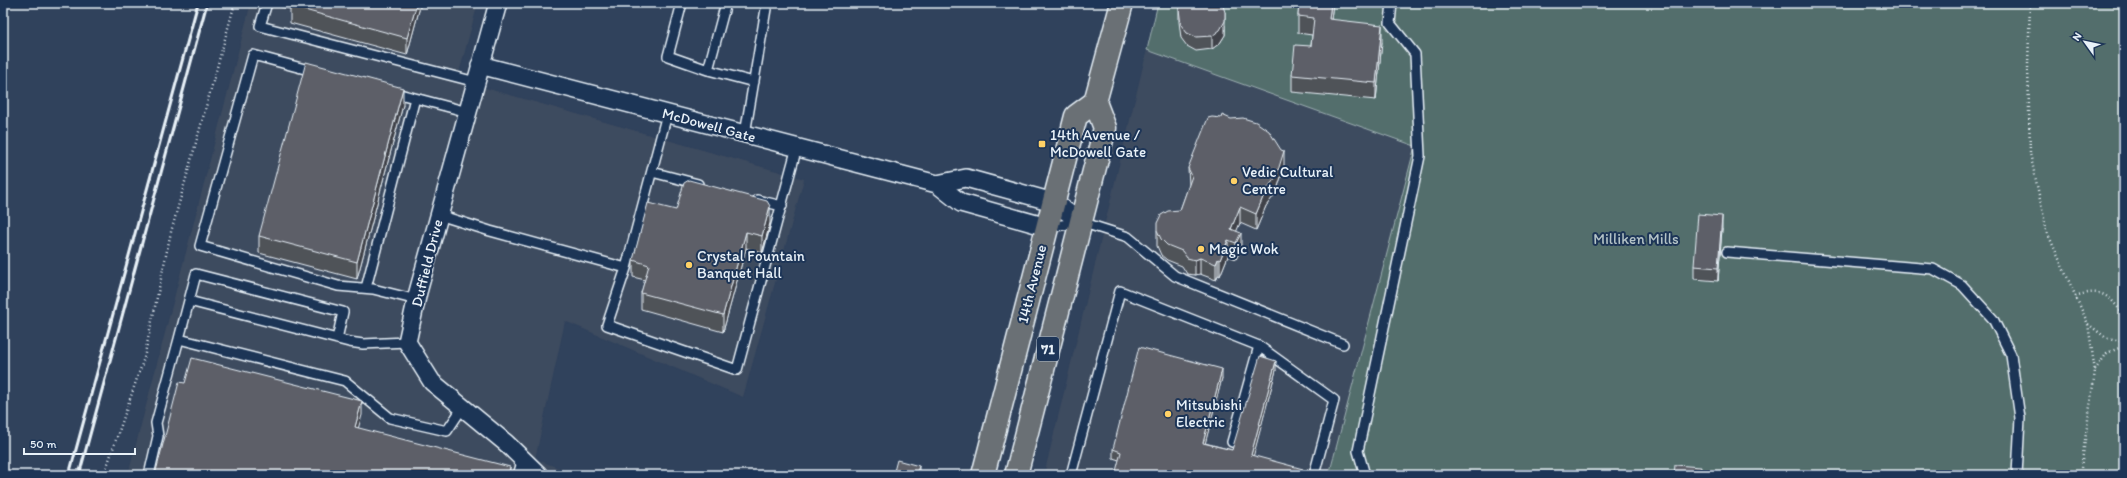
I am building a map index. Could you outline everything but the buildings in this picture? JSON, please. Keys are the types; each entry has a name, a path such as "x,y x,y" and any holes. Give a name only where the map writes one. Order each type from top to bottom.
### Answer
{"main road":[{"path":"1095,102 1122,3"},
{"name":"14th Avenue","path":"983,475 1076,116 1095,102"},
{"name":"71","path":"1016,475 1105,128 1095,102"}],"street":[{"name":"Duffield Drive","path":"408,342 417,300 439,215 498,3"},
{"name":"McDowell Gate","path":"480,65 937,184 961,203 1047,227"},
{"name":"McDowell Gate","path":"937,184 966,178 1053,202 1081,222"},
{"path":"408,342 432,382 523,458 539,475"}],"lane":[{"path":"267,3 260,26 476,82"},
{"path":"682,3 668,56 708,70 754,82"},
{"path":"708,70 726,3"},
{"path":"745,134 767,3"},
{"path":"1365,475 1358,451 1420,156 1415,54 1390,23 1392,3"},
{"path":"322,73 252,55 200,246 338,286 366,288 417,300"},
{"path":"384,90 468,112"},
{"path":"366,288 415,98"},
{"path":"667,114 626,268 607,325 736,370 797,147"},
{"path":"652,172 705,186"},
{"path":"752,198 782,206"},
{"path":"439,215 490,231 626,268"},
{"path":"1047,227 1081,222 1128,237 1175,276 1343,344"},
{"path":"1727,252 1933,269 1962,285 1993,319 2011,355 2020,418 2017,475"},
{"path":"148,475 158,436 156,422 196,274 343,312 337,340"},
{"path":"1071,475 1120,291 1259,346 1334,400 1314,475"},
{"path":"189,300 337,340 363,344 408,342"},
{"path":"179,339 345,381 390,418 446,431 463,407"},
{"path":"1232,442 1259,346"},
{"path":"518,475 523,458"}],"path":[{"path":"104,475 144,358 171,232 235,3"},
{"path":"2030,3 2028,65 2030,153 2047,232 2088,324 2094,371 2080,475"},
{"path":"2075,296 2091,291 2104,294 2117,306 2124,316"},
{"path":"2088,324 2105,336 2124,342"},
{"path":"2094,371 2107,353 2124,346"}],"shaded area":[{"path":"251,3 478,3 457,80 804,179 743,397 565,321 535,459 577,475 128,475"},
{"path":"1147,50 1415,146 1329,475 1044,475"}],"green space":[{"name":"Milliken Mills","path":"1158,3 2124,3 2124,475 1329,475 1415,146 1147,50"}],"railway":[{"path":"69,475 198,3"},
{"path":"79,475 207,3"}],"place":[{"name":"14th Avenue / McDowell Gate","path":"1042,144"},
{"name":"Vedic Cultural Centre","path":"1234,181"},
{"name":"Magic Wok","path":"1201,249"},
{"name":"Crystal Fountain Banquet Hall","path":"689,265"},
{"name":"Mitsubishi Electric","path":"1168,414"}]}
